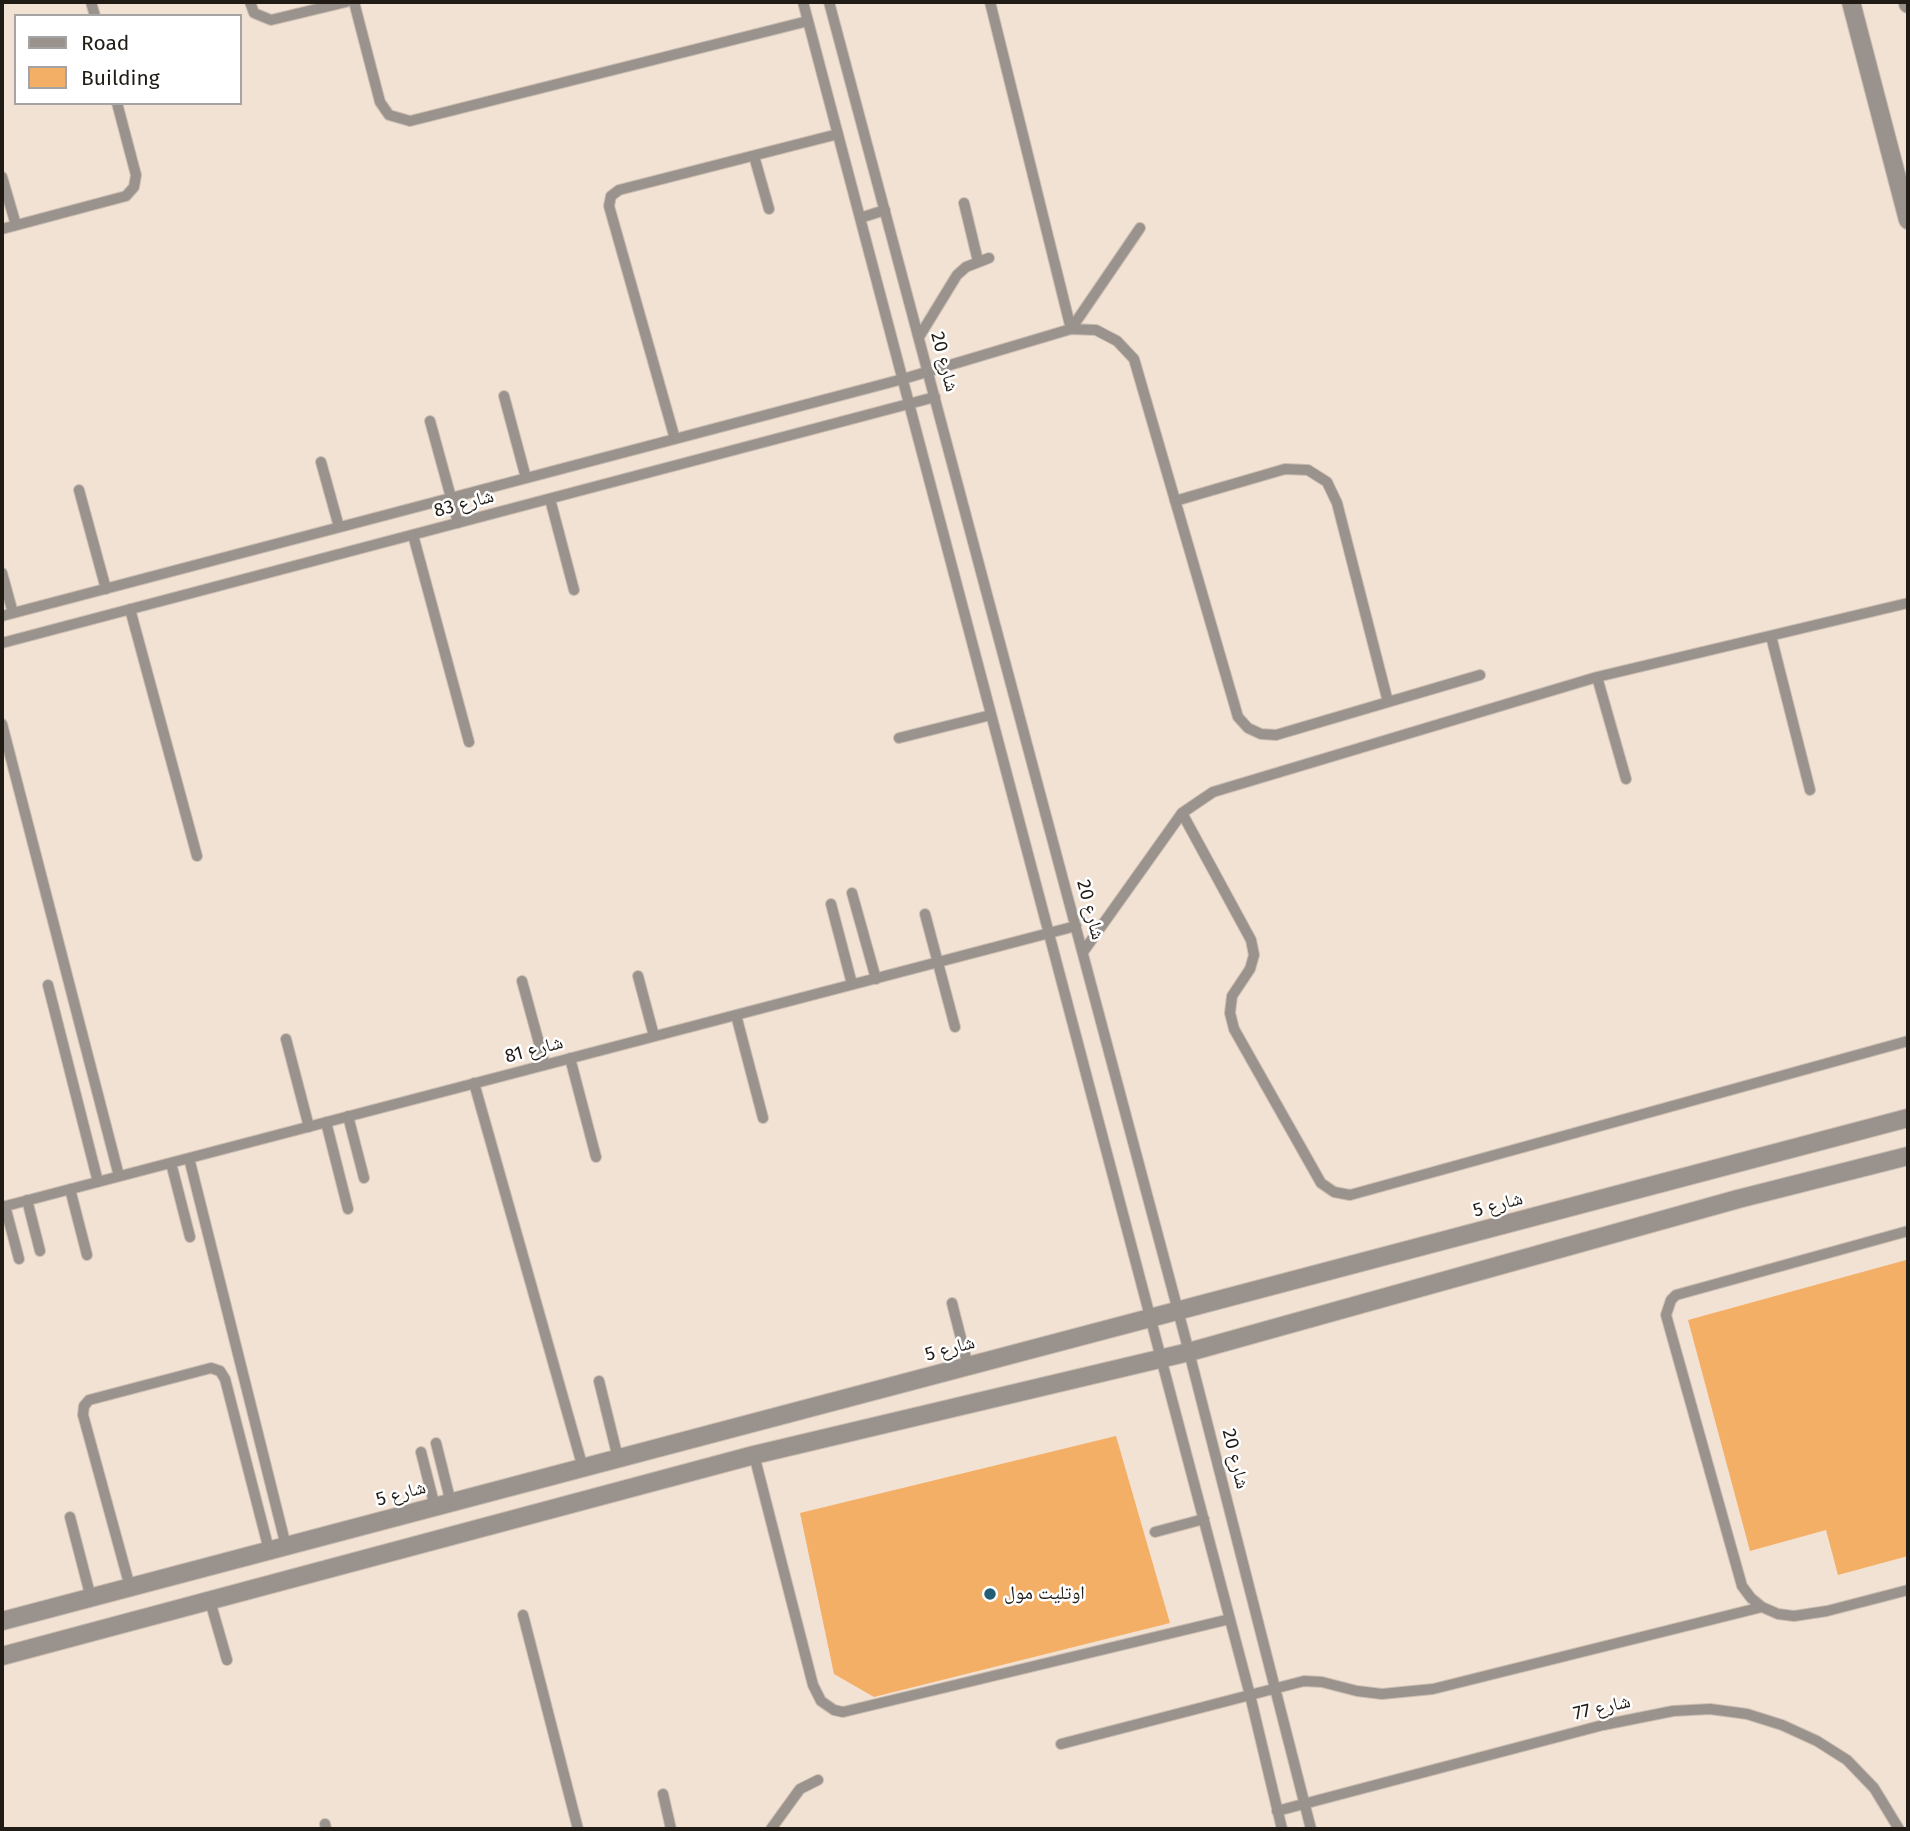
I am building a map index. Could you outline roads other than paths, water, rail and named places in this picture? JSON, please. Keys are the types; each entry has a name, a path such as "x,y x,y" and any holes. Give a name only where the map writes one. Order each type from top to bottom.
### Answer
{"street":[{"path":"1851,2 1908,220"},
{"name":"شارع 5","path":"2,1621 1908,1118"},
{"path":"2,1656 754,1455 1189,1352 1738,1199 1908,1156"},
{"path":"278,1548 286,1579"}],"lane":[{"path":"250,2 254,13 271,20 346,2"},
{"path":"354,2 380,102 389,115 410,121 808,21"},
{"path":"803,2 1204,1519 1282,1829"},
{"name":"شارع 20","path":"830,2 1189,1352 1311,1829"},
{"path":"990,2 1071,329"},
{"path":"2,229 126,196 134,187 136,175 118,105"},
{"path":"675,439 609,206 611,196 619,190 838,134"},
{"path":"754,156 769,209"},
{"path":"2,177 16,225"},
{"path":"964,203 978,261"},
{"path":"860,218 885,210"},
{"path":"1071,329 1140,228"},
{"path":"919,337 957,275 978,261 989,258"},
{"path":"1071,329 1096,330 1118,341 1134,359 1238,716 1248,728 1261,734 1276,735 1480,675"},
{"name":"شارع 83","path":"7,615 903,379 1071,329"},
{"path":"504,396 526,478"},
{"name":"شارع 83","path":"2,643 935,397"},
{"path":"430,421 458,523"},
{"path":"321,461 339,527"},
{"path":"1175,501 1285,469 1308,470 1327,482 1338,503 1388,702"},
{"path":"79,490 106,589"},
{"path":"550,499 574,590"},
{"path":"412,535 469,742"},
{"path":"2,573 7,615"},
{"path":"1083,952 1182,813 1213,792 1597,677 1908,603"},
{"path":"131,609 197,856"},
{"path":"1771,636 1810,790"},
{"path":"1597,677 1626,779"},
{"path":"899,738 991,715"},
{"path":"2,723 119,1176"},
{"path":"1182,813 1251,940 1254,955 1250,969 1232,996 1230,1013 1234,1029 1321,1183 1334,1192 1350,1195 1908,1041"},
{"path":"852,893 876,979"},
{"path":"831,904 852,984"},
{"path":"925,914 955,1027"},
{"name":"شارع 81","path":"4,1206 1076,926"},
{"path":"638,976 654,1036"},
{"path":"522,981 545,1065"},
{"path":"48,985 98,1182"},
{"path":"736,1015 762,1118"},
{"path":"286,1039 309,1126"},
{"path":"570,1058 596,1157"},
{"path":"474,1083 583,1468"},
{"path":"348,1116 364,1178"},
{"path":"326,1122 348,1209"},
{"path":"188,1158 278,1548"},
{"path":"171,1163 190,1237"},
{"path":"71,1189 87,1255"},
{"path":"27,1200 40,1251"},
{"path":"4,1206 19,1259"},
{"path":"1908,1231 1676,1295 1668,1307 1667,1322 1742,1586 1762,1607 1777,1614 1794,1616 1827,1611 1908,1590"},
{"path":"953,1303 968,1366"},
{"path":"130,1587 83,1415 84,1406 89,1400 157,1382 211,1368 220,1371 225,1379 278,1548"},
{"path":"598,1381 618,1458"},
{"path":"436,1443 443,1505"},
{"path":"421,1452 443,1505"},
{"path":"754,1455 813,1685 821,1701 834,1710 843,1712 1230,1619"},
{"path":"70,1517 91,1598"},
{"path":"1155,1532 1204,1519"},
{"path":"209,1601 227,1660"},
{"path":"1061,1744 1304,1681 1382,1694 1420,1691 1762,1607"},
{"path":"523,1615 578,1829"},
{"name":"شارع 77","path":"1277,1811 1614,1722 1673,1711 1710,1709 1747,1714 1782,1725 1827,1747 1847,1760 1874,1788 1899,1829"},
{"path":"771,1829 800,1789 818,1780"},
{"path":"663,1794 671,1829"}],"place":[{"name":"اوتليت مول","path":"990,1594"}]}
